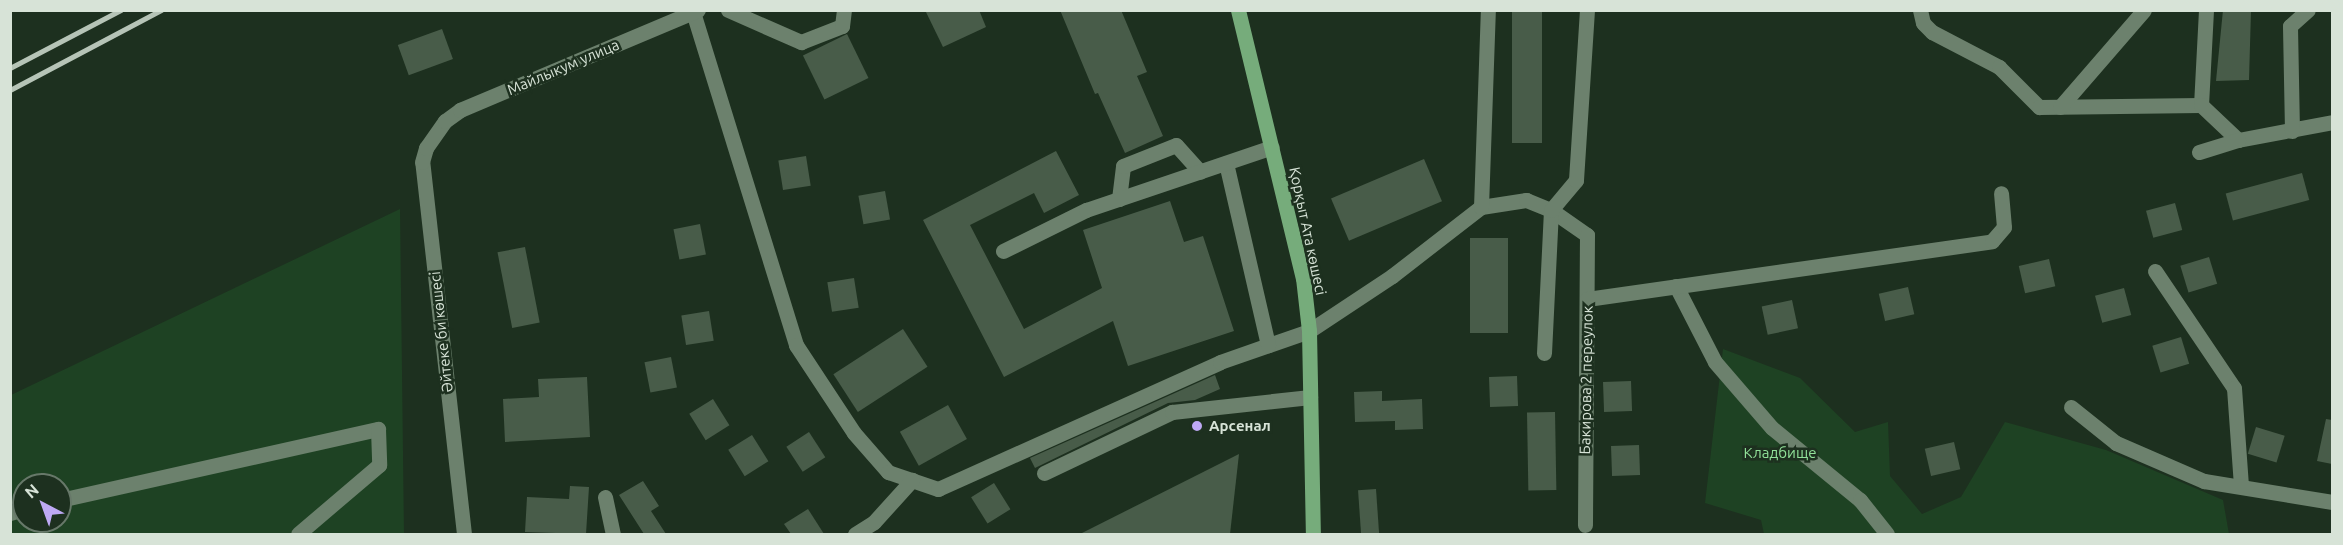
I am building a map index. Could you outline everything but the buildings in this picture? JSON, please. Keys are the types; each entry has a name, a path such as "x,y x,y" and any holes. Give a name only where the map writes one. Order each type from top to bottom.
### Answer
{"main road":[{"name":"Қорқыт Ата көшесі","path":"1238,10 1303,278 1309,331 1313,534"}],"street":[{"path":"728,10 801,42 842,26 844,10"},
{"path":"1481,207 1488,10"},
{"path":"1544,352 1551,210 1576,180 1583,120 1587,10"},
{"path":"2060,107 2144,10"},
{"path":"2201,105 2206,10"},
{"path":"2292,131 2290,26 2308,10"},
{"path":"696,11 796,345 854,433 888,472 938,489 1220,362 1309,331 1392,276 1481,207 1526,200 1551,210"},
{"name":"Майлыкум улица","path":"434,133 460,110 696,11"},
{"path":"1919,11 1932,32 1999,67 2039,107 2201,105 2238,140"},
{"path":"2199,152 2238,140 2332,122"},
{"name":"Әйтеке би көшесі","path":"434,133 422,162 464,534"},
{"path":"1119,200 1123,166 1176,145 1200,172"},
{"path":"1004,251 1086,210 1272,147"},
{"path":"1226,163 1268,345"},
{"path":"1587,299 1992,242 2004,227 2001,193"},
{"name":"Бакирова 2 переулок","path":"1551,210 1587,235 1585,525"},
{"path":"2155,271 2234,388 2241,486"},
{"path":"1676,286 1715,363 1772,428 1860,500 1887,534"},
{"path":"1044,473 1172,412 1310,397"},
{"path":"2071,407 2116,443 2204,481 2332,502"},
{"path":"72,497 378,429 379,465 298,534"},
{"path":"855,534 874,522 912,480"},
{"path":"604,497 613,534"}],"green space":[{"path":"400,209 404,534 11,534 11,395"},
{"name":"Кладбище","path":"1723,349 1800,378 1855,432 1888,422 1890,476 1922,514 1961,497 2005,422 2106,450 2223,500 2229,534 1764,534 1761,520 1705,503"}],"railway":[{"path":"10,68 121,10"},
{"path":"10,90 161,10"}],"place":[{"name":"Арсенал","path":"1197,426"}]}
